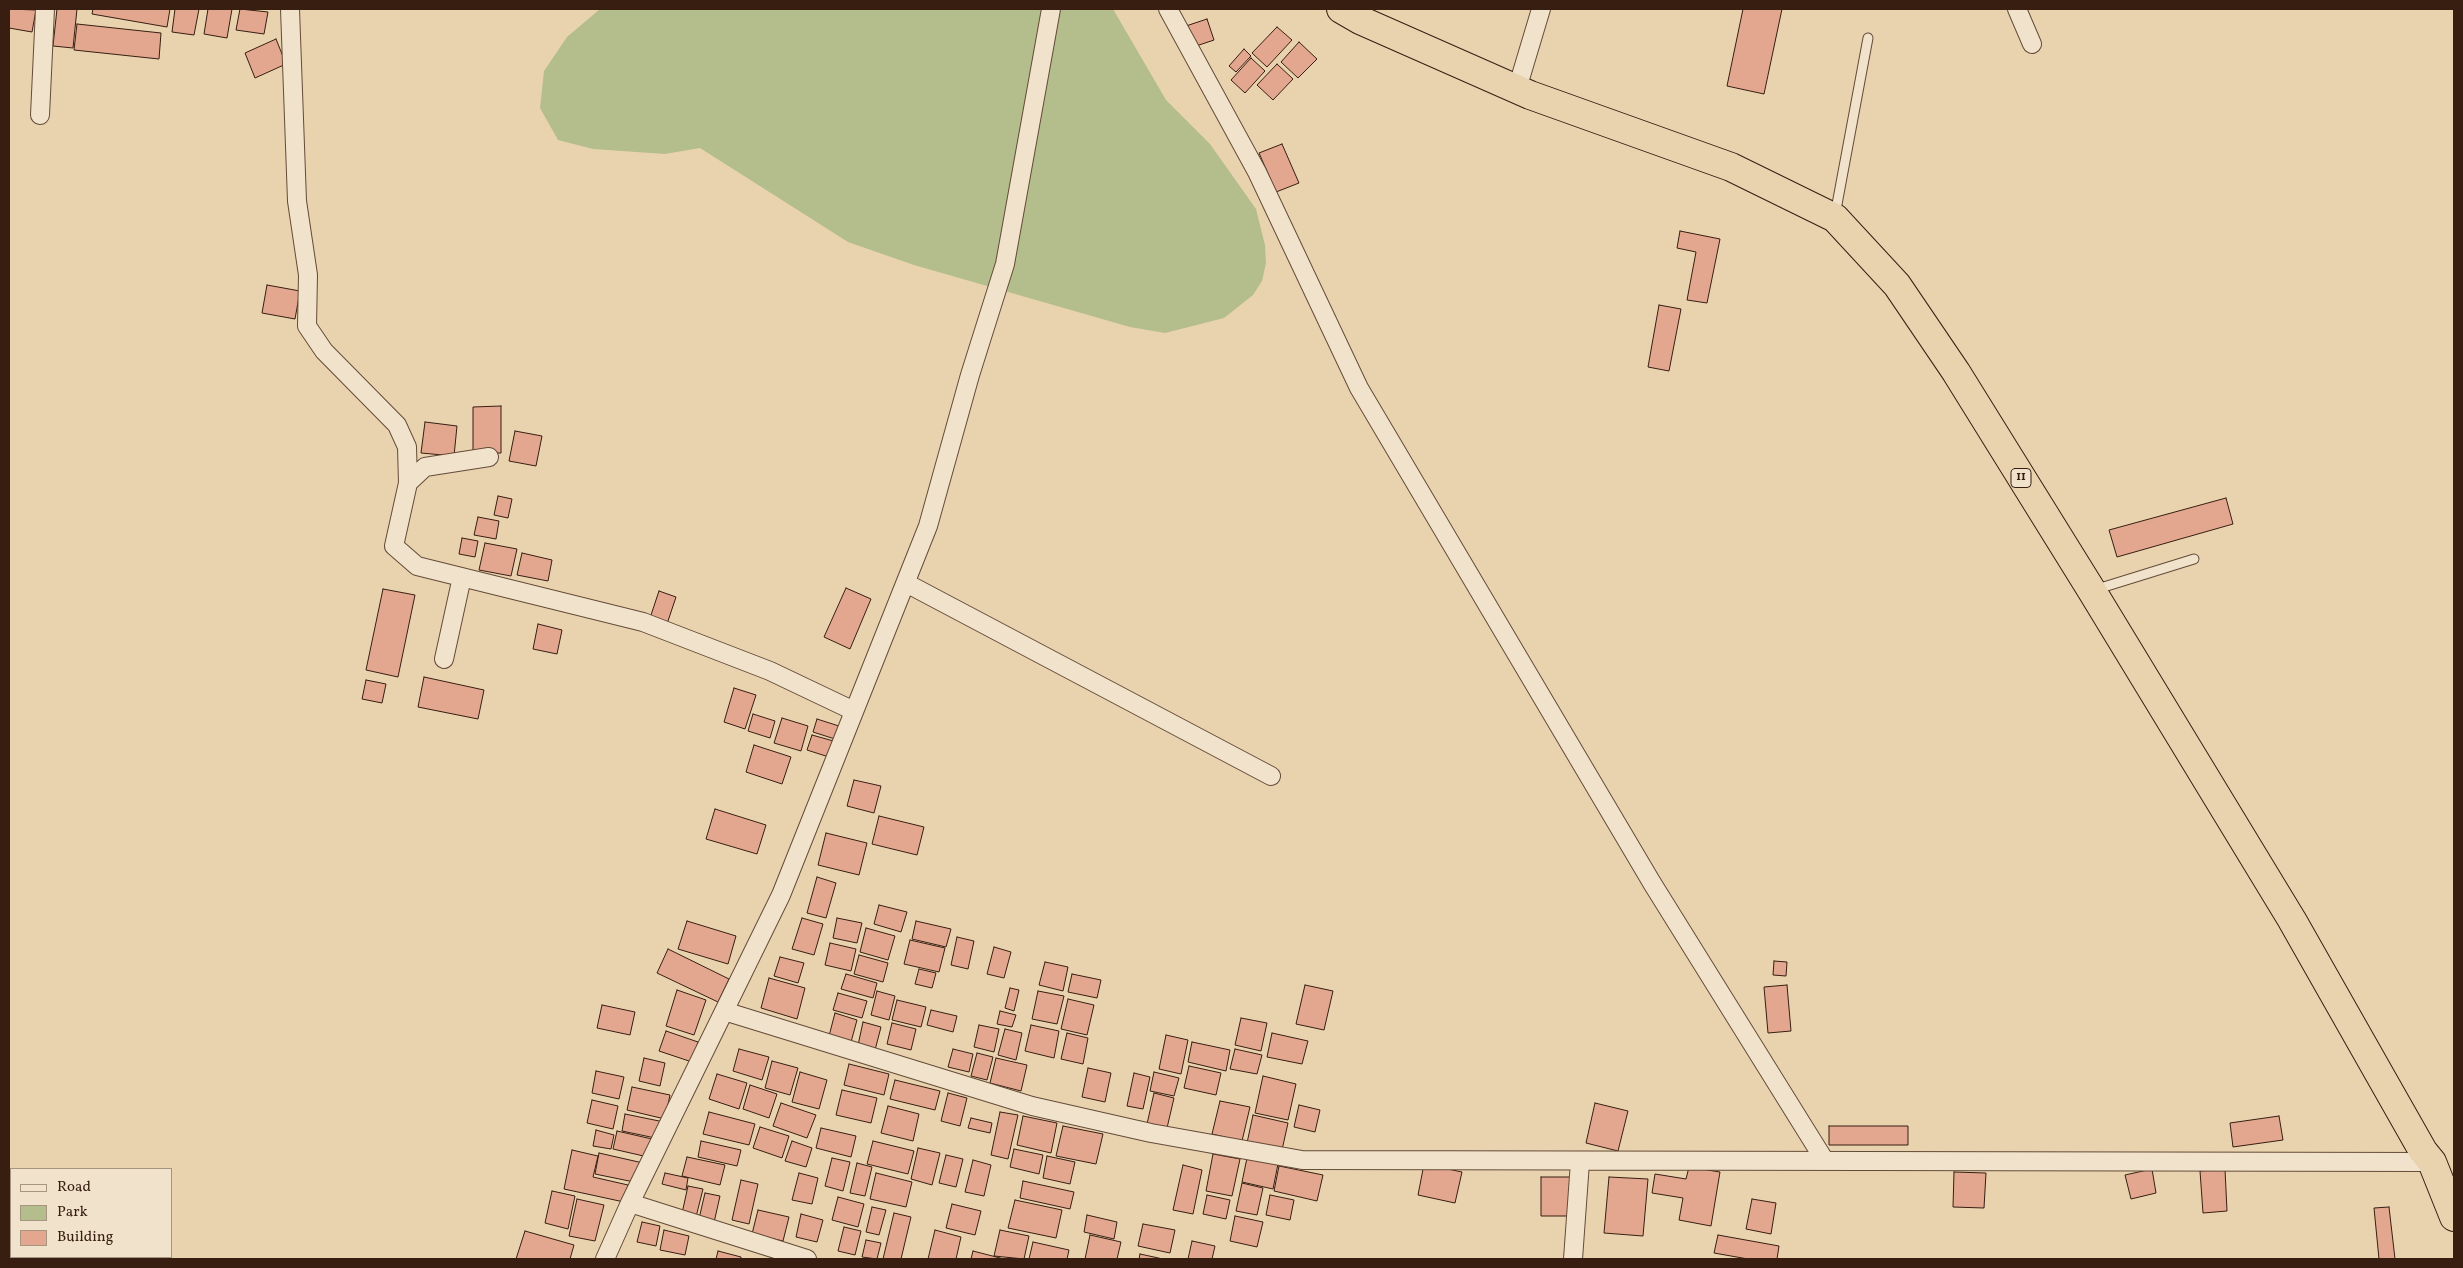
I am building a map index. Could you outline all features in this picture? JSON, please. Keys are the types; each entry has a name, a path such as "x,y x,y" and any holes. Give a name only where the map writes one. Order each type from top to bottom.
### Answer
{"highway":[{"name":"11","path":"1341,9 1360,20 1517,89 1731,167 1835,218 1897,285 1956,372 2092,590 2292,920 2423,1151 2432,1162 2454,1217"}],"street":[{"path":"40,115 45,9"},
{"path":"290,9 297,201 308,275 307,326 312,336 324,350 397,425 406,447 408,483 394,546 418,566 643,622 770,671 854,711"},
{"path":"605,1259 630,1203 781,895 928,526 970,375 1005,264 1051,9"},
{"path":"1168,9 1257,172 1359,388 1652,883 1826,1161"},
{"path":"1517,89 1541,9"},
{"path":"2017,9 2032,44"},
{"path":"408,483 424,467 489,457"},
{"path":"444,659 462,577"},
{"path":"906,583 1271,776"},
{"path":"724,1011 1032,1106 1090,1120 1260,1154 1302,1160 1335,1162 1481,1160 1580,1162 2432,1162"},
{"path":"1573,1259 1580,1162"},
{"path":"630,1203 807,1259"}],"lane":[{"path":"1835,218 1868,38"},
{"path":"2092,590 2194,559"}],"green space":[{"path":"600,9 1113,9 1166,100 1210,144 1256,209 1265,245 1266,263 1262,281 1253,295 1224,318 1165,333 1130,327 914,265 848,242 700,148 665,154 593,149 558,140 540,108 544,71 567,37"}],"building":[{"path":"9,9 36,10 32,32 9,28"},
{"path":"57,9 77,9 73,48 53,46"},
{"path":"93,9 170,9 167,27 92,14"},
{"path":"175,9 199,9 194,35 172,32"},
{"path":"208,9 232,9 227,38 204,34"},
{"path":"240,9 268,12 264,34 236,30"},
{"path":"1743,9 1782,9 1764,94 1727,86"},
{"path":"1207,19 1214,40 1193,47 1186,26"},
{"path":"77,24 161,33 159,59 74,50"},
{"path":"1277,27 1292,40 1267,67 1252,53"},
{"path":"276,39 286,64 255,78 245,53"},
{"path":"1299,42 1317,59 1298,78 1281,62"},
{"path":"1244,49 1251,56 1236,72 1229,66"},
{"path":"1251,58 1265,71 1245,93 1231,80"},
{"path":"1277,64 1293,79 1273,100 1257,85"},
{"path":"1282,144 1299,183 1276,192 1259,153"},
{"path":"1680,231 1720,239 1707,303 1687,300 1696,252 1677,248"},
{"path":"267,285 300,291 295,319 262,313"},
{"path":"1659,305 1681,309 1669,371 1648,367"},
{"path":"501,406 501,453 473,453 473,407"},
{"path":"425,422 457,426 454,456 421,453"},
{"path":"515,431 542,436 536,466 509,461"},
{"path":"498,496 512,499 508,518 494,515"},
{"path":"2226,498 2233,524 2117,557 2109,530"},
{"path":"478,517 499,521 496,539 474,535"},
{"path":"462,538 478,541 475,557 459,554"},
{"path":"485,543 517,549 511,576 479,570"},
{"path":"522,553 552,560 548,581 517,575"},
{"path":"846,588 871,599 850,649 824,637"},
{"path":"383,589 415,595 398,677 366,670"},
{"path":"659,591 676,597 666,627 649,621"},
{"path":"538,624 562,630 557,654 533,649"},
{"path":"424,677 484,690 478,719 418,707"},
{"path":"366,680 386,684 382,703 362,699"},
{"path":"734,688 756,695 745,729 724,722"},
{"path":"753,714 775,721 770,738 748,731"},
{"path":"782,718 808,726 801,751 774,743"},
{"path":"817,719 842,727 838,740 813,732"},
{"path":"812,735 837,742 832,758 807,750"},
{"path":"754,745 791,757 782,784 746,772"},
{"path":"854,780 881,786 874,813 847,806"},
{"path":"715,809 766,825 757,854 706,839"},
{"path":"879,816 924,827 917,855 872,844"},
{"path":"826,833 867,843 859,875 818,865"},
{"path":"817,877 836,883 826,918 807,913"},
{"path":"879,905 907,912 901,932 874,924"},
{"path":"802,918 823,924 814,955 792,949"},
{"path":"837,918 862,923 857,943 833,938"},
{"path":"687,921 736,936 728,964 678,949"},
{"path":"916,921 951,929 946,947 912,939"},
{"path":"866,928 895,936 888,960 860,952"},
{"path":"957,937 974,941 968,969 951,965"},
{"path":"910,940 945,948 939,972 904,964"},
{"path":"830,943 856,949 851,971 825,965"},
{"path":"994,947 1011,952 1004,978 987,974"},
{"path":"668,949 729,979 718,1002 657,973"},
{"path":"859,955 888,963 883,982 854,974"},
{"path":"780,957 804,963 798,983 774,976"},
{"path":"1774,961 1787,962 1786,976 1773,975"},
{"path":"1045,962 1068,967 1063,991 1039,985"},
{"path":"919,969 936,973 932,988 915,984"},
{"path":"846,974 877,983 873,998 841,989"},
{"path":"1072,974 1101,980 1097,998 1068,992"},
{"path":"769,978 805,988 797,1019 761,1008"},
{"path":"1305,985 1333,991 1324,1030 1296,1024"},
{"path":"1787,985 1791,1031 1768,1033 1764,987"},
{"path":"1010,988 1019,990 1014,1011 1005,1008"},
{"path":"677,990 706,1000 694,1035 666,1026"},
{"path":"877,991 895,996 889,1020 871,1015"},
{"path":"1038,991 1064,996 1057,1024 1032,1019"},
{"path":"838,993 867,1001 862,1018 833,1010"},
{"path":"1068,999 1094,1005 1087,1035 1061,1029"},
{"path":"897,1000 926,1007 921,1027 892,1020"},
{"path":"602,1005 635,1012 630,1035 597,1028"},
{"path":"931,1010 957,1016 953,1032 927,1025"},
{"path":"1000,1011 1016,1015 1012,1027 997,1024"},
{"path":"835,1013 857,1020 851,1042 829,1036"},
{"path":"1241,1018 1267,1023 1261,1051 1235,1045"},
{"path":"863,1022 881,1027 874,1054 857,1050"},
{"path":"892,1023 916,1029 911,1050 887,1044"},
{"path":"979,1025 999,1029 994,1052 974,1047"},
{"path":"1031,1025 1059,1031 1054,1058 1025,1051"},
{"path":"1005,1029 1022,1033 1016,1060 998,1055"},
{"path":"666,1031 698,1042 692,1062 659,1051"},
{"path":"1067,1033 1088,1038 1083,1064 1061,1059"},
{"path":"1272,1033 1308,1041 1302,1064 1267,1057"},
{"path":"1166,1035 1188,1040 1181,1074 1159,1069"},
{"path":"1192,1042 1230,1050 1226,1071 1188,1062"},
{"path":"739,1049 769,1057 762,1080 733,1071"},
{"path":"953,1049 973,1054 969,1072 948,1067"},
{"path":"1235,1049 1262,1055 1257,1074 1230,1069"},
{"path":"977,1053 993,1057 987,1080 971,1076"},
{"path":"644,1058 665,1063 660,1086 639,1081"},
{"path":"996,1058 1027,1065 1021,1091 990,1083"},
{"path":"772,1061 798,1068 790,1095 765,1088"},
{"path":"849,1064 889,1074 884,1095 844,1085"},
{"path":"1189,1066 1221,1073 1216,1095 1184,1088"},
{"path":"1088,1068 1111,1073 1105,1102 1082,1097"},
{"path":"596,1071 624,1077 619,1099 592,1093"},
{"path":"800,1072 827,1080 819,1109 792,1102"},
{"path":"1154,1072 1179,1078 1174,1096 1150,1091"},
{"path":"1134,1073 1150,1077 1143,1109 1127,1106"},
{"path":"717,1074 747,1083 739,1109 709,1099"},
{"path":"1263,1076 1296,1084 1288,1120 1255,1113"},
{"path":"895,1080 940,1091 935,1110 890,1099"},
{"path":"750,1085 777,1094 769,1118 743,1109"},
{"path":"632,1087 670,1095 665,1119 627,1110"},
{"path":"842,1090 877,1098 871,1123 836,1115"},
{"path":"948,1093 967,1098 960,1126 941,1121"},
{"path":"1154,1093 1174,1098 1167,1128 1147,1124"},
{"path":"592,1100 618,1106 613,1129 587,1123"},
{"path":"1220,1101 1250,1107 1242,1141 1212,1134"},
{"path":"781,1103 816,1115 807,1138 773,1126"},
{"path":"1595,1103 1628,1111 1618,1151 1586,1143"},
{"path":"1299,1105 1320,1110 1315,1132 1294,1127"},
{"path":"888,1106 919,1114 913,1141 881,1133"},
{"path":"709,1112 755,1124 749,1145 703,1134"},
{"path":"1000,1112 1018,1115 1008,1159 991,1155"},
{"path":"625,1114 664,1122 660,1139 622,1131"},
{"path":"1253,1115 1288,1123 1282,1150 1247,1143"},
{"path":"1023,1116 1057,1123 1051,1153 1017,1145"},
{"path":"2279,1116 2283,1140 2233,1147 2230,1123"},
{"path":"971,1118 992,1123 990,1133 968,1128"},
{"path":"1063,1126 1103,1134 1096,1164 1056,1156"},
{"path":"1829,1126 1908,1126 1908,1145 1829,1145"},
{"path":"760,1127 789,1136 782,1158 753,1148"},
{"path":"821,1128 856,1136 851,1157 816,1148"},
{"path":"596,1130 614,1135 611,1149 593,1146"},
{"path":"617,1131 652,1139 648,1157 613,1149"},
{"path":"701,1141 741,1150 737,1166 698,1157"},
{"path":"792,1141 812,1148 806,1167 785,1161"},
{"path":"873,1141 914,1151 908,1174 867,1164"},
{"path":"918,1148 940,1153 932,1185 911,1179"},
{"path":"1014,1149 1043,1155 1039,1174 1010,1167"},
{"path":"572,1150 598,1156 593,1177 628,1185 624,1202 564,1189"},
{"path":"599,1153 643,1163 639,1183 595,1174"},
{"path":"1213,1154 1240,1159 1232,1196 1206,1191"},
{"path":"946,1155 963,1159 956,1187 939,1183"},
{"path":"1047,1156 1075,1162 1070,1184 1043,1178"},
{"path":"687,1157 725,1165 720,1185 682,1176"},
{"path":"832,1158 850,1162 843,1191 825,1186"},
{"path":"1247,1158 1278,1164 1273,1189 1242,1182"},
{"path":"973,1160 991,1165 984,1196 965,1192"},
{"path":"857,1163 872,1167 865,1196 850,1193"},
{"path":"1424,1164 1462,1172 1455,1203 1418,1195"},
{"path":"1183,1165 1202,1170 1193,1214 1173,1210"},
{"path":"1279,1166 1323,1175 1317,1201 1274,1191"},
{"path":"1689,1167 1720,1172 1711,1226 1679,1220 1683,1198 1652,1193 1655,1174 1686,1179"},
{"path":"2152,1169 2156,1193 2131,1199 2125,1175"},
{"path":"2225,1169 2227,1211 2203,1213 2200,1171"},
{"path":"1954,1172 1986,1173 1984,1208 1953,1207"},
{"path":"665,1173 688,1178 686,1190 662,1184"},
{"path":"799,1173 818,1178 812,1204 792,1200"},
{"path":"876,1173 912,1182 906,1207 870,1199"},
{"path":"1541,1177 1570,1177 1570,1216 1541,1216"},
{"path":"1609,1177 1648,1179 1643,1236 1604,1233"},
{"path":"741,1180 758,1184 749,1224 732,1220"},
{"path":"1023,1181 1074,1192 1070,1209 1020,1198"},
{"path":"1242,1183 1263,1188 1257,1215 1236,1211"},
{"path":"688,1186 703,1189 695,1221 681,1218"},
{"path":"552,1191 575,1196 568,1229 545,1223"},
{"path":"705,1193 720,1196 713,1227 698,1223"},
{"path":"1207,1195 1230,1200 1226,1219 1203,1214"},
{"path":"1270,1195 1294,1200 1290,1220 1266,1215"},
{"path":"838,1197 864,1204 858,1227 832,1220"},
{"path":"577,1199 604,1205 595,1241 569,1236"},
{"path":"1752,1199 1776,1203 1771,1234 1746,1229"},
{"path":"1015,1200 1062,1210 1056,1238 1008,1228"},
{"path":"952,1204 981,1211 975,1235 946,1228"},
{"path":"872,1207 886,1210 879,1235 866,1232"},
{"path":"2389,1207 2395,1259 2379,1259 2374,1208"},
{"path":"758,1210 789,1217 783,1241 752,1234"},
{"path":"894,1213 911,1217 901,1259 883,1259"},
{"path":"801,1214 823,1220 817,1242 796,1237"},
{"path":"1087,1215 1117,1222 1114,1239 1084,1232"},
{"path":"1235,1216 1263,1222 1257,1247 1230,1241"},
{"path":"642,1222 660,1226 656,1246 637,1242"},
{"path":"1143,1224 1175,1230 1170,1253 1138,1246"},
{"path":"844,1227 861,1231 855,1255 838,1251"},
{"path":"664,1230 689,1236 685,1255 660,1250"},
{"path":"935,1230 961,1237 956,1259 928,1259"},
{"path":"1000,1230 1029,1236 1024,1259 994,1256"},
{"path":"525,1231 574,1245 570,1259 516,1259"},
{"path":"1090,1235 1121,1242 1117,1259 1085,1259"},
{"path":"1718,1235 1779,1246 1777,1259 1748,1259 1714,1253"},
{"path":"866,1240 881,1243 877,1259 862,1257"},
{"path":"1192,1241 1215,1246 1212,1259 1188,1259"},
{"path":"1033,1242 1069,1250 1067,1259 1029,1259"},
{"path":"718,1251 741,1257 741,1259 716,1259"},
{"path":"973,1251 1004,1259 971,1259"},
{"path":"1140,1254 1163,1259 1139,1259"}]}
